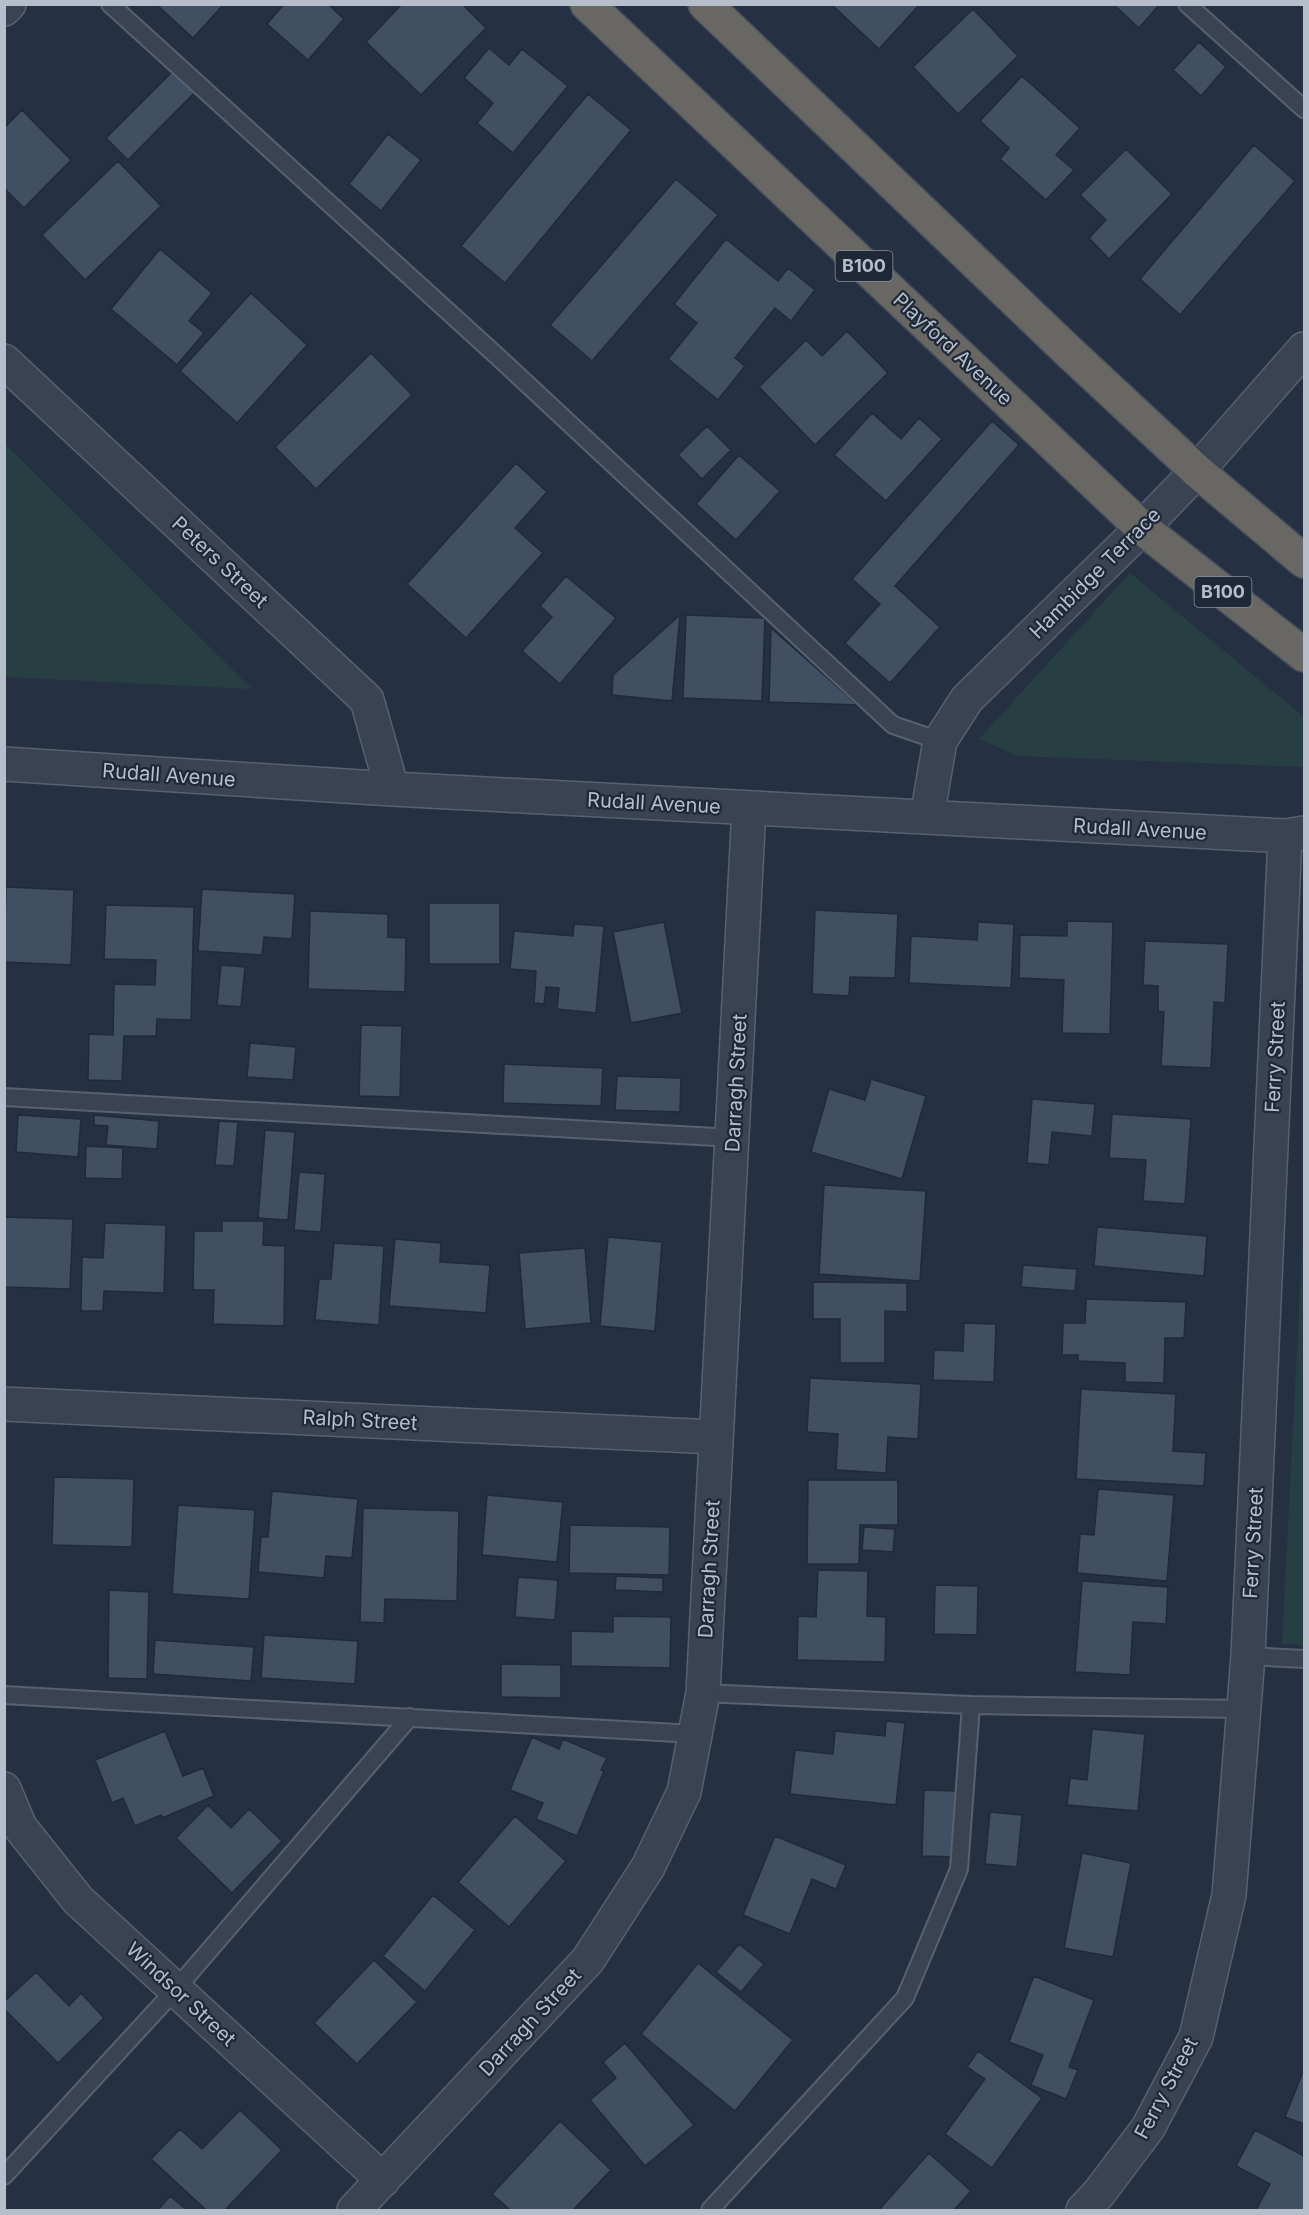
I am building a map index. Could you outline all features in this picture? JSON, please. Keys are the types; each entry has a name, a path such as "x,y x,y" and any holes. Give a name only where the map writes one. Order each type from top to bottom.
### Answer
{"highway":[{"name":"Playford Avenue","path":"587,4 1142,528 1305,655"},
{"path":"705,4 1197,471 1305,561"}],"street":[{"path":"4,9 9,4"},
{"name":"Hambidge Terrace","path":"927,818 940,741 967,699 1142,528 1197,471 1305,349"},
{"name":"Peters Street","path":"4,361 367,700 392,789"},
{"name":"Rudall Avenue","path":"4,764 392,789 927,818 1295,834"},
{"name":"Darragh Street","path":"354,2211 588,1960 648,1867 684,1792 703,1693 749,808"},
{"name":"Ferry Street","path":"1083,2211 1148,2128 1196,2037 1229,1895 1248,1656 1295,834"},
{"name":"Ralph Street","path":"4,1404 716,1437"},
{"name":"Windsor Street","path":"4,1789 20,1827 78,1900 383,2180"}],"lane":[{"path":"110,4 497,356 893,725 940,741"},
{"path":"1187,4 1305,109"},
{"path":"4,1097 733,1138"},
{"path":"1248,1656 1305,1659"},
{"path":"703,1693 971,1705 1243,1709"},
{"path":"4,1695 695,1734"},
{"path":"710,2211 905,1998 959,1869 971,1705"},
{"path":"4,2176 176,1989 410,1717"}],"green space":[{"path":"5,444 252,689 5,677"},
{"path":"1130,573 1304,717 1304,767 1018,756 979,739"},
{"path":"1304,1215 1304,1645 1282,1644"}],"building":[{"path":"156,4 224,4 193,38"},
{"path":"284,4 328,4 344,19 308,60 267,24"},
{"path":"402,4 462,4 486,28 421,95 366,42"},
{"path":"831,4 920,4 879,49"},
{"path":"1113,4 1160,4 1139,28"},
{"path":"973,9 1018,56 958,114 913,67"},
{"path":"1199,42 1226,67 1201,96 1173,70"},
{"path":"489,48 509,65 522,49 568,86 513,153 477,123 493,103 464,78"},
{"path":"173,71 195,92 128,160 106,138"},
{"path":"1022,76 1080,128 1056,155 1074,170 1046,200 1000,159 1009,148 980,121"},
{"path":"588,94 631,130 505,283 461,246"},
{"path":"22,110 71,160 24,208 4,188 4,128"},
{"path":"388,134 421,160 381,211 349,184"},
{"path":"1254,145 1295,181 1180,315 1140,279"},
{"path":"1126,149 1172,194 1109,259 1089,238 1106,220 1080,195"},
{"path":"118,161 161,206 85,280 42,235"},
{"path":"676,179 718,215 592,361 550,325"},
{"path":"726,239 778,281 788,268 815,290 791,321 775,308 735,358 745,366 718,400 668,359 697,323 674,304"},
{"path":"160,249 212,293 189,321 204,333 177,365 111,309"},
{"path":"251,293 307,345 237,423 180,371"},
{"path":"847,331 888,373 815,445 759,387 806,340 822,356"},
{"path":"371,353 412,395 316,489 275,447"},
{"path":"872,413 901,439 919,418 942,439 886,501 834,455"},
{"path":"992,421 1019,445 895,586 940,627 890,683 845,643 880,604 852,579"},
{"path":"707,426 731,450 702,479 678,455"},
{"path":"739,455 780,491 736,540 696,504"},
{"path":"516,463 547,492 515,528 543,553 466,638 407,584"},
{"path":"566,576 616,618 560,684 522,651 552,617 540,606"},
{"path":"680,615 672,701 612,695 613,675"},
{"path":"686,615 765,618 762,701 683,698"},
{"path":"771,628 858,705 769,702"},
{"path":"6,887 74,890 71,965 4,962"},
{"path":"202,889 295,894 292,939 264,937 262,955 198,951"},
{"path":"429,903 500,903 500,964 429,964"},
{"path":"106,905 194,907 191,1020 157,1019 156,1036 124,1036 122,1081 88,1080 89,1034 113,1035 114,984 155,985 156,960 104,959"},
{"path":"815,910 898,914 895,978 850,977 849,996 812,994"},
{"path":"310,911 388,914 388,937 406,938 405,992 308,989"},
{"path":"1067,921 1113,922 1110,1034 1062,1033 1064,980 1019,978 1020,935 1067,936"},
{"path":"664,922 682,1013 631,1023 613,932"},
{"path":"978,922 1014,924 1011,988 909,983 911,936 977,940"},
{"path":"574,924 604,926 596,1013 557,1009 559,988 546,987 544,1004 534,1003 536,971 510,969 514,931 573,936"},
{"path":"1145,941 1228,944 1225,1003 1214,1002 1211,1068 1161,1066 1164,1012 1158,1011 1158,986 1143,985"},
{"path":"221,965 245,967 241,1007 217,1005"},
{"path":"361,1025 402,1026 400,1097 359,1096"},
{"path":"250,1043 296,1047 293,1080 247,1077"},
{"path":"504,1064 603,1068 601,1106 503,1103"},
{"path":"617,1076 681,1078 680,1112 615,1110"},
{"path":"871,1079 926,1096 902,1179 811,1152 829,1089 865,1100"},
{"path":"1032,1099 1095,1104 1092,1136 1052,1132 1049,1165 1027,1163"},
{"path":"1112,1114 1191,1119 1185,1204 1143,1201 1146,1160 1109,1158"},
{"path":"18,1115 81,1119 78,1157 16,1152"},
{"path":"94,1115 159,1121 157,1149 106,1145 108,1126 94,1125"},
{"path":"219,1121 238,1122 234,1166 215,1165"},
{"path":"265,1130 295,1132 288,1220 258,1218"},
{"path":"86,1146 123,1148 122,1179 85,1178"},
{"path":"299,1172 325,1174 321,1232 294,1230"},
{"path":"824,1185 926,1191 920,1281 819,1274"},
{"path":"4,1217 73,1219 70,1289 4,1287"},
{"path":"222,1221 264,1221 263,1245 285,1246 284,1326 213,1324 214,1290 193,1290 194,1231 222,1231"},
{"path":"105,1223 166,1225 164,1293 104,1291 103,1311 81,1311 82,1257 103,1258"},
{"path":"1097,1227 1207,1236 1204,1276 1094,1266"},
{"path":"608,1237 662,1242 655,1331 600,1326"},
{"path":"395,1239 441,1243 440,1262 490,1265 486,1313 389,1306"},
{"path":"334,1243 384,1246 379,1325 315,1320 319,1279 331,1279"},
{"path":"585,1248 591,1323 525,1329 519,1253"},
{"path":"1023,1265 1077,1269 1075,1291 1021,1287"},
{"path":"813,1282 907,1283 907,1312 885,1311 885,1363 840,1363 840,1319 813,1319"},
{"path":"1086,1299 1186,1302 1184,1338 1165,1338 1164,1383 1125,1382 1125,1363 1078,1361 1078,1355 1062,1355 1063,1323 1085,1323"},
{"path":"964,1323 996,1324 994,1382 933,1380 934,1350 963,1351"},
{"path":"810,1378 921,1384 918,1439 888,1437 886,1473 836,1470 838,1434 807,1432"},
{"path":"1081,1389 1176,1394 1173,1451 1206,1453 1204,1486 1076,1479"},
{"path":"54,1477 134,1479 132,1547 52,1545"},
{"path":"808,1480 898,1480 898,1525 860,1525 859,1564 807,1564"},
{"path":"1098,1489 1174,1495 1167,1581 1077,1573 1080,1534 1094,1535"},
{"path":"272,1491 358,1499 352,1558 326,1556 324,1578 258,1572 261,1537 268,1537"},
{"path":"487,1495 563,1502 557,1562 482,1555"},
{"path":"178,1505 255,1510 249,1599 172,1594"},
{"path":"363,1508 459,1511 457,1601 385,1599 384,1623 360,1622"},
{"path":"570,1525 670,1527 669,1575 569,1573"},
{"path":"864,1527 895,1529 893,1552 862,1550"},
{"path":"818,1570 868,1571 867,1616 886,1617 885,1662 797,1660 798,1616 816,1617"},
{"path":"616,1576 663,1578 663,1592 615,1590"},
{"path":"518,1577 558,1580 555,1620 515,1617"},
{"path":"1082,1581 1168,1587 1166,1624 1133,1622 1130,1675 1075,1672"},
{"path":"935,1585 978,1586 977,1635 934,1634"},
{"path":"109,1590 149,1592 147,1679 108,1678"},
{"path":"613,1616 671,1617 670,1668 571,1666 571,1631 613,1632"},
{"path":"264,1635 358,1641 355,1684 261,1678"},
{"path":"155,1640 254,1647 251,1681 153,1674"},
{"path":"501,1664 561,1665 561,1698 501,1697"},
{"path":"886,1721 905,1723 896,1805 790,1794 795,1750 833,1754 835,1731 885,1736"},
{"path":"1092,1729 1145,1734 1138,1811 1067,1805 1070,1778 1087,1780"},
{"path":"165,1731 183,1776 203,1768 214,1796 162,1818 161,1815 135,1826 123,1798 112,1803 95,1760"},
{"path":"532,1737 559,1749 563,1739 607,1758 601,1770 604,1771 577,1836 536,1819 543,1803 510,1790"},
{"path":"924,1790 959,1791 956,1857 922,1856"},
{"path":"208,1805 231,1828 249,1809 282,1841 232,1893 176,1838"},
{"path":"990,1812 1022,1815 1017,1867 985,1864"},
{"path":"515,1816 566,1861 509,1927 458,1882"},
{"path":"775,1836 846,1865 836,1889 812,1879 790,1934 743,1915"},
{"path":"1082,1853 1131,1863 1113,1957 1064,1948"},
{"path":"433,1895 475,1930 425,1991 383,1956"},
{"path":"739,1944 764,1964 741,1992 716,1972"},
{"path":"374,1960 417,2002 357,2064 314,2023"},
{"path":"698,1963 793,2040 735,2111 641,2034"},
{"path":"36,1972 69,2006 81,1993 104,2018 58,2063 4,2009 4,2002"},
{"path":"1034,1976 1094,2000 1069,2067 1078,2070 1066,2099 1031,2085 1043,2055 1009,2042"},
{"path":"625,2043 694,2125 645,2166 590,2100 616,2078 603,2062"},
{"path":"978,2051 1042,2098 992,2168 945,2134 985,2079 967,2067"},
{"path":"1304,2069 1304,2124 1285,2117"},
{"path":"240,2110 282,2150 225,2210 206,2210 151,2159 180,2129 202,2149"},
{"path":"560,2121 611,2170 573,2210 510,2210 492,2194"},
{"path":"1255,2130 1304,2156 1304,2210 1256,2210 1270,2184 1236,2166"},
{"path":"929,2153 971,2191 954,2210 879,2210"},
{"path":"170,2196 187,2210 158,2210"}]}
